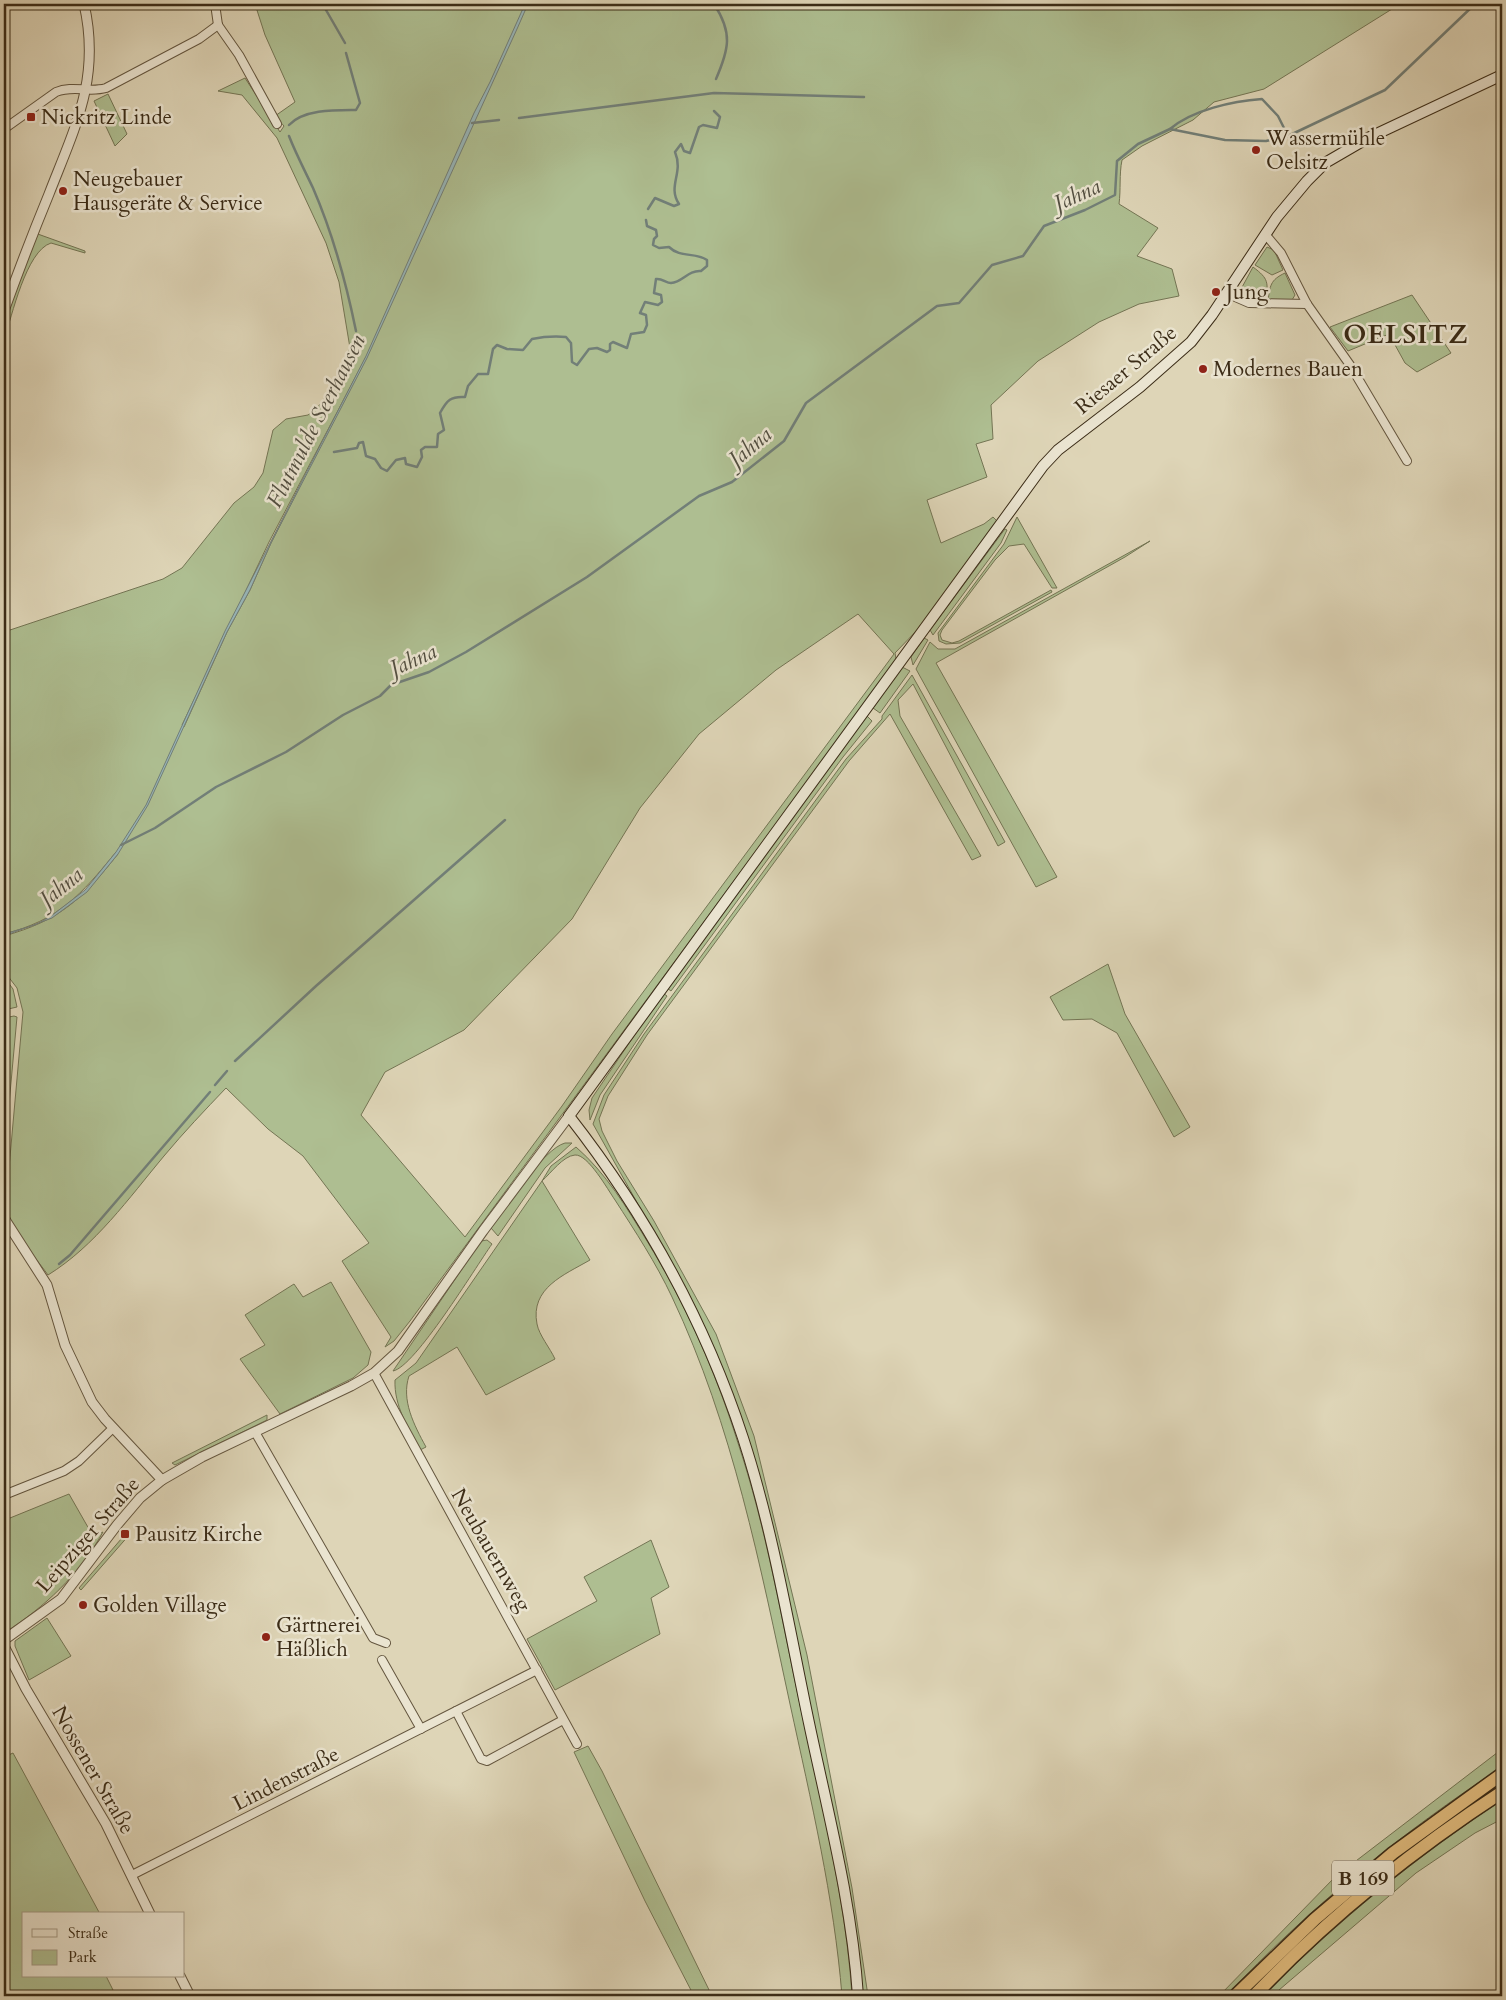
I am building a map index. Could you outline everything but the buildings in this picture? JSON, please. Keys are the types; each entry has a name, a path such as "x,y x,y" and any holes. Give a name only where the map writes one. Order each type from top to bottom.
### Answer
{"highway":[{"name":"B 169","path":"1235,1996 1314,1919 1393,1853 1502,1774"},
{"name":"B 169","path":"1254,1996 1277,1972 1384,1878 1470,1813 1502,1792"}],"main road":[{"name":"Riesaer Straße","path":"569,1116 1053,455 1168,364 1196,336 1265,234 1307,180 1336,156 1368,138 1502,75"},
{"path":"569,1116 607,1167 682,1292 706,1341 744,1441 772,1548 844,1890 858,1996"}],"street":[{"path":"4,311 83,106 90,33 84,4"},
{"path":"215,4 218,25 239,55 277,124"},
{"path":"4,129 56,92 64,89 86,90 106,88 198,39 218,25"},
{"path":"1265,234 1281,253 1307,304 1350,365 1407,461"},
{"path":"1226,293 1248,303 1298,306 1307,304"},
{"name":"Leipziger Straße","path":"4,1640 61,1599 117,1525 140,1498 162,1480 202,1457 374,1373 398,1351 483,1231 569,1116"},
{"path":"4,1218 47,1285 65,1345 83,1386 113,1428 162,1480"},
{"name":"Neubauernweg","path":"374,1373 563,1720 578,1744"},
{"path":"4,1495 64,1471 79,1461 113,1428"},
{"path":"255,1432 373,1638 386,1644"},
{"name":"Nossener Straße","path":"4,1646 22,1682 106,1824 149,1912"},
{"path":"382,1660 421,1729"},
{"name":"Lindenstraße","path":"132,1876 537,1670"},
{"path":"456,1711 481,1759 487,1761 563,1720"},
{"path":"181,1978 190,1996"}],"green space":[{"path":"255,4 1400,4 1264,89 1214,102 1193,120 1142,146 1122,160 1119,204 1158,228 1137,256 1172,269 1179,296 1139,304 1099,322 1038,361 991,405 993,439 976,444 987,477 927,500 941,543 984,524 993,517 997,521 922,625 895,653 896,659 859,711 410,1321 394,1341 385,1347 391,1337 342,1261 369,1243 303,1156 268,1129 226,1088 179,1138 96,1236 48,1275 19,1236 8,1214 5,1203 4,1191 9,1168 23,1012 17,988 4,971 4,936 41,923 69,906 93,884 118,854 116,852 68,904 40,921 4,934 4,632 163,579 182,568 234,503 254,487 263,473 273,430 286,419 308,415 317,408 334,386 350,348 339,282 326,243 277,138 242,95 218,91 245,78 280,132 284,126 275,116 295,102 265,35","holes":["366,357 271,543 250,590 227,632 184,727 182,725 269,542","858,614 894,654 612,1034 562,1106 465,1237 361,1115 385,1072 464,1030 572,919 640,808 699,734 776,670"]},
{"path":"108,94 127,134 115,146 94,101"},
{"path":"35,233 85,251 85,253 51,243 42,248 27,271 4,340 4,324"},
{"path":"1267,247 1274,250 1283,270 1272,275 1255,265"},
{"path":"1253,267 1265,278 1267,289 1266,301 1248,298 1240,291"},
{"path":"1285,273 1295,295 1292,300 1268,301 1272,284 1276,278"},
{"path":"1412,295 1451,353 1417,372 1405,363 1389,334 1348,351 1330,327"},
{"path":"1017,517 1057,588 1052,588 1024,544 1009,546 995,560 942,630 940,635 942,640 952,643 959,641 1051,590 1052,592 960,643 946,644 939,641 938,633 1004,544"},
{"path":"1005,529 1007,530 1001,543 933,635 930,630"},
{"path":"1150,541 1125,557 936,663 1057,877 1036,887 916,669 930,642 938,649 955,649"},
{"path":"924,638 928,640 913,665 911,657"},
{"path":"902,667 910,671 880,713 873,708"},
{"path":"912,675 1005,842 998,846 913,684 898,700 900,716 981,856 972,860 890,714 849,761 647,1035 608,1096 599,1119 602,1131 617,1161 654,1221 716,1334 754,1436 807,1655 852,1888 868,1996 862,1996 836,1826 775,1543 748,1438 709,1337 685,1288 593,1124 604,1095 644,1034 846,759 882,719 882,716"},
{"path":"867,716 872,721 843,757 671,991 667,988"},
{"path":"1108,964 1125,1014 1190,1127 1174,1137 1117,1033 1092,1019 1063,1020 1050,997"},
{"path":"4,977 13,989 17,1007 4,1010"},
{"path":"663,993 667,996 600,1095 590,1120 589,1110 592,1098"},
{"path":"17,1017 4,1159 4,1018"},
{"path":"565,1143 572,1143 545,1168 498,1236 491,1228 515,1194 546,1156"},
{"path":"576,1147 597,1168 624,1204 661,1264 698,1338 719,1388 748,1474 773,1576 839,1890 852,1996 842,1996 828,1886 779,1652 743,1497 712,1395 666,1284 638,1235 592,1166 580,1156 571,1156 566,1158 542,1181 551,1166"},
{"path":"542,1181 590,1260 551,1284 539,1301 536,1312 538,1328 555,1359 486,1395 457,1347 409,1376 407,1394 410,1412 426,1447 420,1450 399,1408 395,1380 416,1363"},
{"path":"487,1240 492,1244 430,1335 403,1365 393,1371 481,1241"},
{"path":"331,1282 371,1352 368,1365 353,1378 280,1414 240,1359 265,1345 245,1315 294,1284 303,1297"},
{"path":"267,1415 267,1420 175,1465 172,1463"},
{"path":"69,1494 93,1536 103,1532 94,1548 60,1589 4,1633 4,1525 10,1518"},
{"path":"128,1531 130,1534 81,1590 79,1588"},
{"path":"651,1540 669,1587 651,1598 660,1634 555,1690 527,1639 597,1601 584,1577"},
{"path":"47,1618 71,1656 29,1680 15,1646 15,1641"},
{"path":"588,1746 712,1996 694,1996 645,1901 574,1752"},
{"path":"1502,1749 1502,1767 1428,1818 1357,1873 1323,1902 1226,1996 1219,1996 1335,1877"},
{"path":"13,1753 99,1912 22,1912 22,1978 107,1978 116,1996 4,1996 4,1757"},
{"path":"1502,1800 1502,1819 1475,1833 1416,1873 1272,1996 1263,1996 1348,1916 1439,1844"}],"water":[{"path":"525,4 528,4 367,358 227,632 148,805 118,854 87,892 52,918 38,923 51,916 85,890 116,852 146,805 225,631 366,356 474,113"},
{"path":"28,927 4,936 4,934"}],"waterway":[{"path":"327,4 326,10 345,43"},
{"path":"714,4 724,24 727,41 724,59 716,79"},
{"name":"Jahna","path":"121,845 155,828 216,787 286,752 343,715 380,696 391,685 429,672 466,652 587,577 699,496 732,482 784,441 806,403 937,306 959,303 992,265 1023,256 1044,226 1085,210 1115,195 1117,161 1138,144 1170,129 1225,140 1266,141 1288,136 1385,90 1475,4"},
{"path":"289,125 295,120 312,113 356,110 360,103 346,53"},
{"path":"519,118 714,93 864,97"},
{"path":"1170,129 1179,122 1213,108 1262,99 1278,116 1288,136"},
{"path":"648,209 655,198 674,206 679,204 675,191 678,166 675,152 681,144 684,151 690,153 699,127 703,125 717,128 720,117 714,111"},
{"path":"472,123 499,120"},
{"name":"Flutmulde Seerhausen","path":"289,136 327,223 348,294 356,331"},
{"path":"334,452 357,448 359,443 363,442 366,456 375,459 381,468 387,471 396,460 405,458 406,464 417,467 422,457 421,450 425,447 437,447 438,434 444,430 440,413 445,405 453,398 465,397 468,386 478,374 488,374 493,349 497,345 507,349 523,350 532,339 566,337 571,343 572,362 577,365 589,349 597,348 607,352 610,350 610,344 613,342 627,348 631,334 644,332 647,325 646,315 640,313 645,302 658,305 662,302 661,295 654,293 656,279 669,283 679,281 693,272 701,271 707,266 707,260 698,256 678,253 669,247 659,248 653,245 654,239 657,236 656,230 647,226 646,220"},
{"path":"235,1061 316,986 505,820"},
{"path":"215,1085 227,1071"},
{"path":"59,1264 70,1255 210,1092"}],"place":[{"name":"Nickritz Linde","path":"31,117"},
{"name":"Wassermühle Oelsitz","path":"1256,150"},
{"name":"Neugebauer Hausgeräte & Service","path":"63,191"},
{"name":"Jung","path":"1216,292"},
{"name":"Modernes Bauen","path":"1203,369"},
{"name":"Pausitz Kirche","path":"125,1534"},
{"name":"Golden Village","path":"83,1605"},
{"name":"Gärtnerei Häßlich","path":"266,1637"}],"district":[{"name":"OELSITZ","path":"1406,334"}]}
